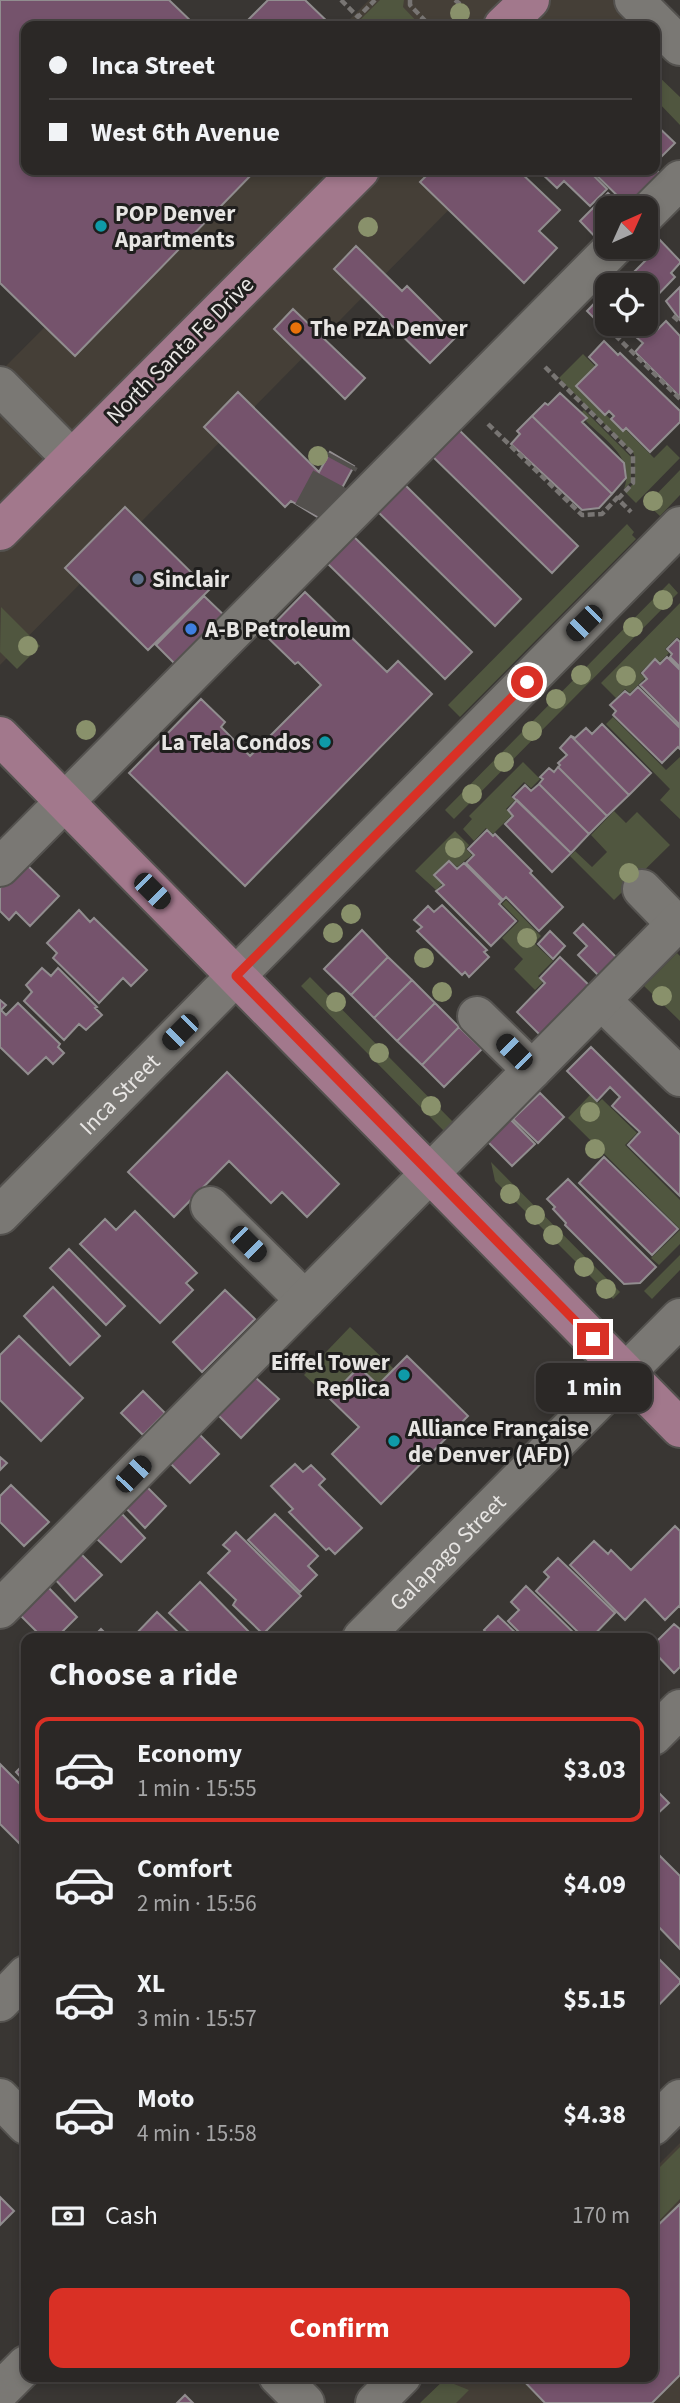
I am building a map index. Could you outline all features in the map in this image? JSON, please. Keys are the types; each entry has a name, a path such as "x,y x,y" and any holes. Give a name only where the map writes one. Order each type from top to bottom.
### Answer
{"main road":[{"path":"508,21 530,0"},
{"name":"North Santa Fe Drive","path":"0,531 355,175"},
{"path":"0,736 680,1428"}],"street":[{"path":"634,0 655,21"},
{"path":"660,26 680,46"},
{"path":"658,202 680,180"},
{"path":"0,867 602,259"},
{"path":"7,408 72,458"},
{"name":"Inca Street","path":"0,1215 680,526"},
{"path":"0,1609 678,922 642,889"},
{"path":"601,1000 680,1077"},
{"path":"477,1016 532,1070"},
{"path":"211,1206 305,1300"},
{"name":"Galapago Street","path":"367,1633 680,1318"},
{"path":"658,1731 680,1709"},
{"path":"0,2002 21,1980"},
{"path":"0,2098 21,2119"},
{"path":"658,2121 680,2099"},
{"path":"0,2391 21,2370"},
{"path":"284,2382 305,2403"},
{"path":"375,2403 396,2382"}],"path":[{"path":"341,0 358,17 375,0"},
{"path":"410,0 410,5 425,21"},
{"path":"673,316 680,322"},
{"path":"616,336 680,399"},
{"path":"463,399 582,515 602,514 618,499 633,483 633,454 519,342"},
{"path":"618,499 631,512"}],"shaded area":[{"path":"369,0 656,0 635,21 348,21"},
{"path":"196,175 483,175 0,665 0,372"},
{"path":"680,2143 680,2403 420,2403 442,2382 658,2382 658,2165"}],"green space":[{"path":"380,0 404,0 403,7 416,21 359,21"},
{"path":"660,78 680,97 680,125 660,104"},
{"path":"583,354 595,366 576,386 654,458 667,445 680,458 636,503 625,492 635,482 634,454 559,378"},
{"path":"584,410 631,457 631,482 624,489 626,468 622,459 610,443 586,421 588,418 582,412"},
{"path":"680,470 680,495 660,516 647,504"},
{"path":"627,524 636,539 460,717 448,705"},
{"path":"669,583 678,593 454,819 445,810"},
{"path":"680,603 680,639 677,637 665,649 669,653 660,662 655,658 640,673 645,678 630,693 625,689 616,698 601,683"},
{"path":"1,607 40,646 17,669 0,652"},
{"path":"613,717 666,770 680,757 680,819 660,800 670,789 606,724"},
{"path":"523,762 540,779 531,788 524,782 511,796 515,800 506,809 512,815 493,834 486,828 474,841 463,829 472,819 469,816"},
{"path":"614,811 626,823 637,812 670,845 614,900 570,856 575,851 592,867 607,852 591,835"},
{"path":"455,831 469,845 466,849 472,855 457,867 449,860 433,875 442,884 436,890 415,871"},
{"path":"506,900 541,936 534,943 553,961 538,976 543,982 535,990 514,969 523,959 502,938 519,921 502,904"},
{"path":"677,953 680,956 680,1021 644,986"},
{"path":"310,977 458,1127 444,1131 301,986"},
{"path":"590,1095 598,1103 602,1099 637,1133 625,1145 680,1200 680,1229 568,1118"},
{"path":"491,1162 620,1292 613,1299 495,1181"},
{"path":"680,1230 680,1244 659,1265 651,1258"},
{"path":"680,1255 680,1270 652,1299 644,1291"},
{"path":"350,1327 394,1369 378,1385 359,1368 329,1398 304,1375"},
{"path":"680,2147 680,2199 658,2222 658,2169"},
{"path":"442,2382 469,2390 456,2403 420,2403"}],"building":[{"name":"POP Denver Apartments","path":"0,0 169,0 191,21 21,21 21,175 251,175 75,356 0,283"},
{"path":"268,0 305,0 327,21 247,21"},
{"path":"660,129 675,143 660,158"},
{"path":"660,174 666,179 645,196 618,196 596,175"},
{"path":"427,175 523,175 560,210 539,231 557,248 524,283 420,182"},
{"path":"543,175 593,175 607,189 600,196 595,196 595,201 590,206 564,181 557,188"},
{"path":"595,206 595,237 580,221"},
{"path":"658,238 680,261 671,273 675,277 658,295 658,273 633,273 647,259 658,259"},
{"path":"356,246 402,291 407,286 457,336 430,363 334,269"},
{"path":"680,287 680,320 666,301"},
{"path":"595,303 595,319 587,311"},
{"path":"293,309 365,378 345,399 274,329"},
{"path":"666,321 680,336 680,397 635,352 643,343 637,336 658,336 658,329"},
{"path":"604,341 680,411 680,422 650,452 626,428 623,431 611,419 614,416 609,411 605,415 576,386 597,365 589,357"},
{"path":"238,392 319,472 330,452 354,466 324,521 291,501 285,507 204,427"},
{"path":"560,393 587,418 582,422 624,463 626,478 612,494 532,416"},
{"path":"532,416 612,494 599,508 582,510 511,444 520,434 517,431"},
{"path":"456,427 578,546 552,573 430,454"},
{"path":"400,480 521,599 495,626 373,507"},
{"path":"125,507 209,590 148,650 65,568"},
{"path":"350,533 472,652 445,679 324,560"},
{"name":"La Tela Condos","path":"305,592 387,672 398,661 432,694 245,886 129,773 201,699 225,722 221,727 250,756 321,685 264,634"},
{"path":"204,596 228,619 180,669 156,645"},
{"path":"677,639 680,642 680,667 670,657 672,654 667,649"},
{"path":"667,657 680,670 680,725 640,685 647,679 642,673 655,659 660,664"},
{"path":"638,687 680,728 680,749 678,747 662,763 613,715 616,711 610,705 625,691 630,695"},
{"path":"602,724 651,773 629,795 571,736 575,738 586,728 592,734"},
{"path":"571,736 629,795 607,816 558,767 558,763 567,755 560,748"},
{"path":"558,767 607,816 589,834 539,784 543,779 540,777 549,768 554,772"},
{"path":"539,784 589,834 571,853 513,797 525,785 531,791"},
{"path":"517,800 571,853 552,872 505,824 513,816 508,810"},
{"path":"487,830 493,836 495,834 532,871 530,873 563,907 539,931 506,897 503,900 466,863 474,855 468,849"},
{"path":"449,861 457,869 464,863 502,901 499,904 516,921 491,946 436,891 444,885 434,875"},
{"path":"25,863 59,896 30,926 16,912 9,920 0,911 0,888"},
{"path":"442,905 487,950 484,952 489,957 469,977 465,972 462,975 417,931 422,927 414,920 428,906 434,912"},
{"path":"79,910 90,922 94,918 147,970 131,986 123,978 99,1003 53,958 57,953 47,943"},
{"path":"583,924 622,963 604,981 578,955 587,946 574,933"},
{"path":"362,930 388,957 351,995 324,969"},
{"path":"550,931 565,946 553,959 538,944"},
{"path":"388,957 412,980 374,1018 351,995"},
{"path":"560,957 597,993 541,1036 517,1012 545,983 540,978"},
{"path":"42,968 51,976 58,968 102,1015 86,1030 79,1024 64,1040 24,1001 32,992 26,985"},
{"path":"412,980 435,1003 397,1041 374,1018"},
{"path":"0,1000 6,1005 1,1010 6,1015 18,1003 60,1044 58,1047 64,1053 53,1064 46,1057 28,1074 0,1047"},
{"path":"435,1003 459,1027 422,1065 397,1041"},
{"path":"459,1027 482,1049 444,1087 422,1065"},
{"path":"591,1047 680,1135 680,1196 628,1145 640,1132 612,1106 620,1097 610,1087 597,1101 567,1071"},
{"path":"227,1072 339,1184 307,1217 282,1192 271,1203 229,1161 174,1217 128,1172"},
{"path":"540,1093 564,1117 538,1143 513,1119"},
{"path":"507,1116 535,1144 512,1166 485,1139"},
{"path":"604,1157 678,1229 652,1255 579,1183"},
{"path":"568,1179 656,1267 640,1283 624,1284 565,1225 553,1209 555,1207 547,1199"},
{"path":"135,1211 197,1273 186,1283 193,1290 160,1323 80,1244 105,1219 116,1230"},
{"path":"69,1249 125,1306 106,1325 50,1268"},
{"path":"53,1287 100,1336 70,1365 24,1316"},
{"path":"225,1290 255,1319 202,1372 173,1342"},
{"path":"19,1336 83,1398 41,1441 0,1400 0,1355"},
{"name":"Alliance Française de Denver (AFD)","path":"407,1356 468,1416 381,1504 332,1454 359,1427 329,1398 359,1367 378,1385"},
{"path":"255,1377 279,1399 241,1438 218,1415"},
{"path":"143,1391 165,1413 143,1435 121,1413"},
{"path":"194,1429 219,1454 190,1483 165,1458"},
{"path":"0,1457 7,1463 0,1470"},
{"path":"295,1464 303,1472 311,1465 325,1479 319,1485 362,1528 335,1554 329,1548 326,1550 289,1512 293,1509 271,1486"},
{"path":"143,1483 166,1506 145,1528 122,1504"},
{"path":"11,1485 49,1522 24,1546 0,1522 0,1496"},
{"path":"122,1514 145,1538 121,1562 97,1539"},
{"path":"275,1514 318,1556 308,1566 317,1575 300,1592 248,1540"},
{"path":"675,1526 680,1531 680,1607 665,1620 645,1599 625,1620 570,1565 594,1541 608,1554 611,1550 631,1570"},
{"path":"236,1532 301,1596 264,1633 233,1605 236,1600 208,1573 230,1551 223,1545"},
{"path":"79,1552 102,1575 75,1601 53,1577"},
{"path":"558,1558 615,1613 596,1633 579,1633 536,1591 549,1577 544,1572"},
{"path":"200,1582 250,1633 190,1633 169,1613"},
{"path":"46,1585 77,1617 61,1633 38,1633 18,1613"},
{"path":"526,1586 574,1633 520,1633 508,1621 519,1610 511,1602"},
{"path":"157,1612 179,1633 137,1633"},
{"path":"498,1616 516,1633 487,1633 484,1630"},
{"path":"674,1624 680,1629 680,1667 674,1673 658,1656 658,1640"},
{"path":"0,1764 21,1785 21,1845 0,1824"},
{"path":"658,1792 669,1803 658,1813"},
{"path":"660,1856 680,1876 680,1949 658,1926"},
{"path":"658,1958 680,1980 658,2006"},
{"path":"0,2197 14,2211 0,2225"},
{"path":"680,2204 680,2375 652,2403 545,2403 525,2382 658,2382 658,2225"},
{"path":"185,2395 193,2403 177,2403"}],"tunnel":[{"path":"312,513 341,459"}],"place":[{"name":"POP Denver Apartments","path":"101,226"},
{"name":"The PZA Denver","path":"296,328"},
{"name":"Sinclair","path":"138,579"},
{"name":"A-B Petroleum","path":"191,629"},
{"name":"La Tela Condos","path":"325,742"},
{"name":"Eiffel Tower Replica","path":"404,1375"},
{"name":"Alliance Française de Denver (AFD)","path":"394,1441"}],"route":[{"path":"527,682 236,976 593,1339"}]}
